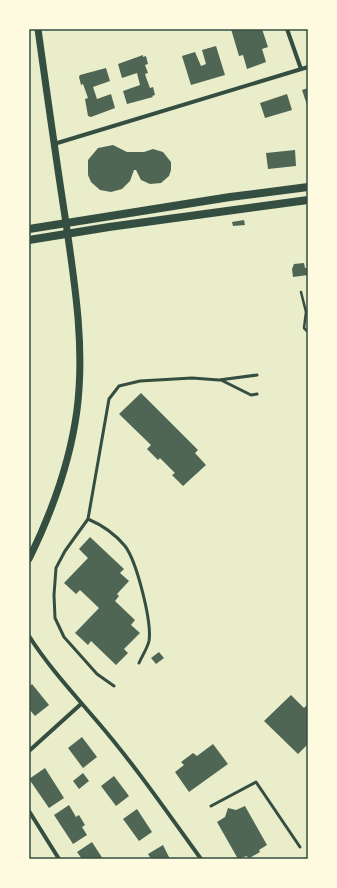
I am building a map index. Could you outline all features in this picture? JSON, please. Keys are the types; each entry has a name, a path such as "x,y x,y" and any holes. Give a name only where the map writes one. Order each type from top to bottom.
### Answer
{"main road":[{"path":"29,229 230,196 308,188"},
{"path":"29,240 117,226 308,200"}],"street":[{"path":"29,559 57,495 67,460 77,410 79,343 77,300 38,29"},
{"path":"287,29 301,69"},
{"path":"54,144 308,67"},
{"path":"29,636 81,704 96,720 158,799 201,859"},
{"path":"29,751 81,704"},
{"path":"29,811 59,859"}],"lane":[{"path":"114,686 97,674 64,637 55,618 54,580 56,568 65,551 88,519 104,433 106,408 112,392 122,385 140,381 192,378 219,380 257,375"},
{"path":"219,380 251,395 257,394"},
{"path":"88,519 100,524 125,547 138,571 149,634 146,649 139,663"},
{"path":"212,806 256,782 300,847"}],"path":[{"path":"301,292 306,312 304,328 308,332"}],"building":[{"path":"231,29 262,29 268,47 262,49 266,62 247,69 243,55 239,56"},
{"path":"216,46 225,75 191,85 182,56 195,52 201,66 206,64 202,50"},
{"path":"143,55 143,57 146,56 148,64 145,65 148,73 145,74 150,88 153,87 155,95 152,96 153,97 127,104 123,91 140,85 137,73 122,78 118,64"},
{"path":"106,68 110,81 93,87 97,99 111,94 115,108 91,117 88,116 85,99 88,98 83,84 81,85 79,77 80,75"},
{"path":"308,88 308,108 302,90"},
{"path":"287,94 292,110 265,118 260,103"},
{"path":"113,145 127,152 144,152 153,149 163,152 171,162 169,176 161,183 150,184 141,180 136,170 134,170 130,181 122,189 111,192 100,190 91,182 88,175 88,160 98,148"},
{"path":"295,150 296,166 268,169 266,153"},
{"path":"244,220 245,225 233,226 232,222"},
{"path":"304,263 305,268 308,268 308,275 293,277 292,269 294,264"},
{"path":"141,393 198,450 195,453 206,465 183,486 172,475 175,473 160,458 158,460 147,449 151,445 119,414"},
{"path":"90,537 124,569 120,573 129,581 117,594 119,596 115,601 135,620 131,625 140,633 124,649 128,653 116,665 91,641 88,645 75,633 99,608 80,590 76,594 64,583 88,558 79,549"},
{"path":"159,652 164,658 156,664 151,658"},
{"path":"32,684 49,705 35,716 29,709 29,687"},
{"path":"291,695 304,708 308,704 308,744 298,754 264,721"},
{"path":"82,737 97,757 83,768 68,748"},
{"path":"213,744 228,764 189,792 175,772 184,765 181,762 193,753 197,756"},
{"path":"45,768 64,798 49,808 29,779"},
{"path":"83,773 89,781 79,789 73,781"},
{"path":"114,776 129,796 116,806 101,786"},
{"path":"69,805 76,817 79,815 85,825 82,827 87,835 73,844 54,815"},
{"path":"245,806 267,845 259,850 260,852 248,859 247,856 238,859 217,822 225,817 228,808 236,810"},
{"path":"137,809 152,832 139,841 123,819"},
{"path":"92,842 103,859 82,859 77,852"},
{"path":"163,845 170,859 151,859 148,854"}]}
